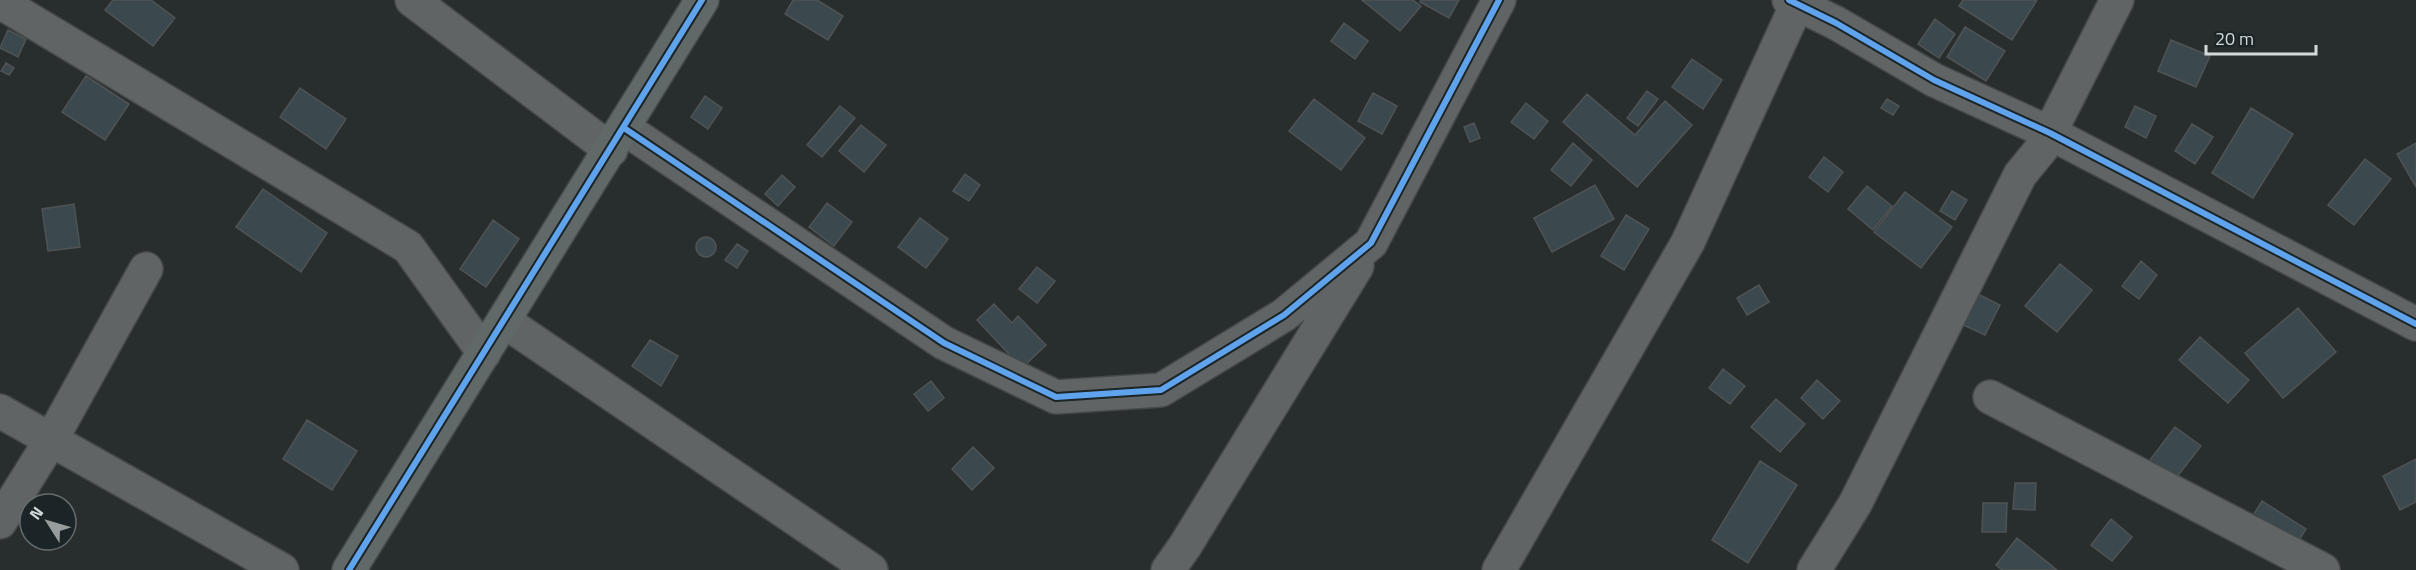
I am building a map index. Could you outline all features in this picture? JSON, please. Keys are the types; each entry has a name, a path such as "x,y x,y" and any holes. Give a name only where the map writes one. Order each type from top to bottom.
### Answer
{"street":[{"path":"412,0 617,139 944,344 1056,398 1161,390 1284,315 1371,243"},
{"path":"349,570 702,0"},
{"path":"1168,570 1371,243 1498,0"},
{"path":"1814,570 1855,504 2020,175 2042,148 2117,0"},
{"path":"1499,570 1688,242 1795,1 1934,80 2050,133 2416,324"},
{"path":"0,2 408,247 484,353"},
{"path":"0,522 51,440 146,269"},
{"path":"504,321 871,570"},
{"path":"1990,397 2323,570"},
{"path":"0,411 282,570"}],"building":[{"path":"113,0 151,0 175,18 153,46 105,10"},
{"path":"793,0 817,0 843,16 828,40 785,14"},
{"path":"1362,0 1413,0 1421,6 1400,31"},
{"path":"1421,0 1459,0 1449,18 1420,2"},
{"path":"1963,0 2037,0 2012,40 1959,6"},
{"path":"1935,19 1955,34 1939,58 1918,44"},
{"path":"1344,23 1368,41 1355,59 1331,41"},
{"path":"1965,27 2005,51 1986,81 1947,57"},
{"path":"8,30 26,39 18,57 0,48"},
{"path":"2171,40 2210,56 2196,87 2158,71"},
{"path":"1692,59 1722,80 1703,109 1672,87"},
{"path":"6,63 14,68 9,75 1,71"},
{"path":"86,76 129,104 105,140 62,112"},
{"path":"300,88 346,119 326,149 280,117"},
{"path":"1647,91 1658,99 1638,126 1627,118"},
{"path":"1373,93 1397,106 1382,134 1358,121"},
{"path":"1587,94 1635,135 1665,101 1692,125 1637,187 1563,122"},
{"path":"705,96 722,108 708,129 691,117"},
{"path":"1314,99 1365,138 1341,170 1289,131"},
{"path":"1887,99 1899,106 1893,115 1881,108"},
{"path":"1526,103 1548,121 1534,139 1511,122"},
{"path":"840,106 855,118 822,157 807,145"},
{"path":"2135,106 2156,116 2146,138 2125,127"},
{"path":"2251,108 2293,134 2253,198 2212,173"},
{"path":"1474,123 1480,138 1470,142 1464,127"},
{"path":"2192,124 2213,137 2195,164 2175,151"},
{"path":"861,125 886,145 864,172 839,151"},
{"path":"1573,143 1592,160 1571,186 1551,170"},
{"path":"2416,143 2416,187 2397,154"},
{"path":"1824,157 1843,172 1828,192 1809,177"},
{"path":"2365,159 2391,179 2354,225 2328,205"},
{"path":"965,174 980,185 969,201 953,191"},
{"path":"782,175 795,187 778,206 765,194"},
{"path":"1595,185 1614,219 1552,252 1534,218"},
{"path":"1867,186 1892,206 1873,230 1848,209"},
{"path":"263,189 327,233 301,272 236,227"},
{"path":"1952,191 1967,200 1955,220 1940,211"},
{"path":"1905,192 1952,227 1921,268 1874,232"},
{"path":"827,203 852,222 834,246 809,227"},
{"path":"74,204 80,247 48,251 42,209"},
{"path":"1626,215 1649,229 1624,270 1601,256"},
{"path":"920,218 948,239 926,268 898,247"},
{"path":"493,220 519,239 486,287 460,269"},
{"path":"702,237 710,237 716,243 716,251 710,257 702,257 696,251 696,243"},
{"path":"737,244 748,251 737,268 725,260"},
{"path":"2141,261 2157,275 2139,299 2122,286"},
{"path":"2060,264 2092,290 2057,332 2025,306"},
{"path":"1037,267 1055,281 1037,303 1019,289"},
{"path":"1759,285 1769,302 1747,315 1737,298"},
{"path":"1976,293 2000,305 1985,335 1961,324"},
{"path":"994,304 1012,323 1018,316 1046,345 1022,368 977,320"},
{"path":"2298,308 2336,352 2283,398 2245,353"},
{"path":"2200,337 2249,380 2228,403 2179,360"},
{"path":"650,340 678,356 661,386 632,366"},
{"path":"1723,369 1745,386 1730,404 1709,388"},
{"path":"1817,380 1840,401 1823,419 1801,398"},
{"path":"931,381 944,398 928,411 914,394"},
{"path":"1776,399 1805,424 1780,452 1751,427"},
{"path":"307,420 357,451 332,490 283,459"},
{"path":"2175,427 2201,446 2162,496 2137,477"},
{"path":"973,447 994,468 972,490 952,469"},
{"path":"2416,459 2416,502 2400,510 2383,476"},
{"path":"1760,461 1797,485 1748,563 1712,540"},
{"path":"2015,483 2036,483 2035,510 2013,509"},
{"path":"2262,501 2306,529 2282,567 2239,538"},
{"path":"1983,503 2007,503 2006,532 1982,532"},
{"path":"2111,519 2132,537 2112,561 2091,545"},
{"path":"2017,538 2057,570 2002,570 1996,565"}],"cycle path":[{"path":"349,570 702,0"},
{"path":"624,128 944,343 1056,397 1161,390 1284,315 1371,243 1499,0"},
{"path":"1789,0 1836,23 1934,80 2050,133 2416,324"}]}
